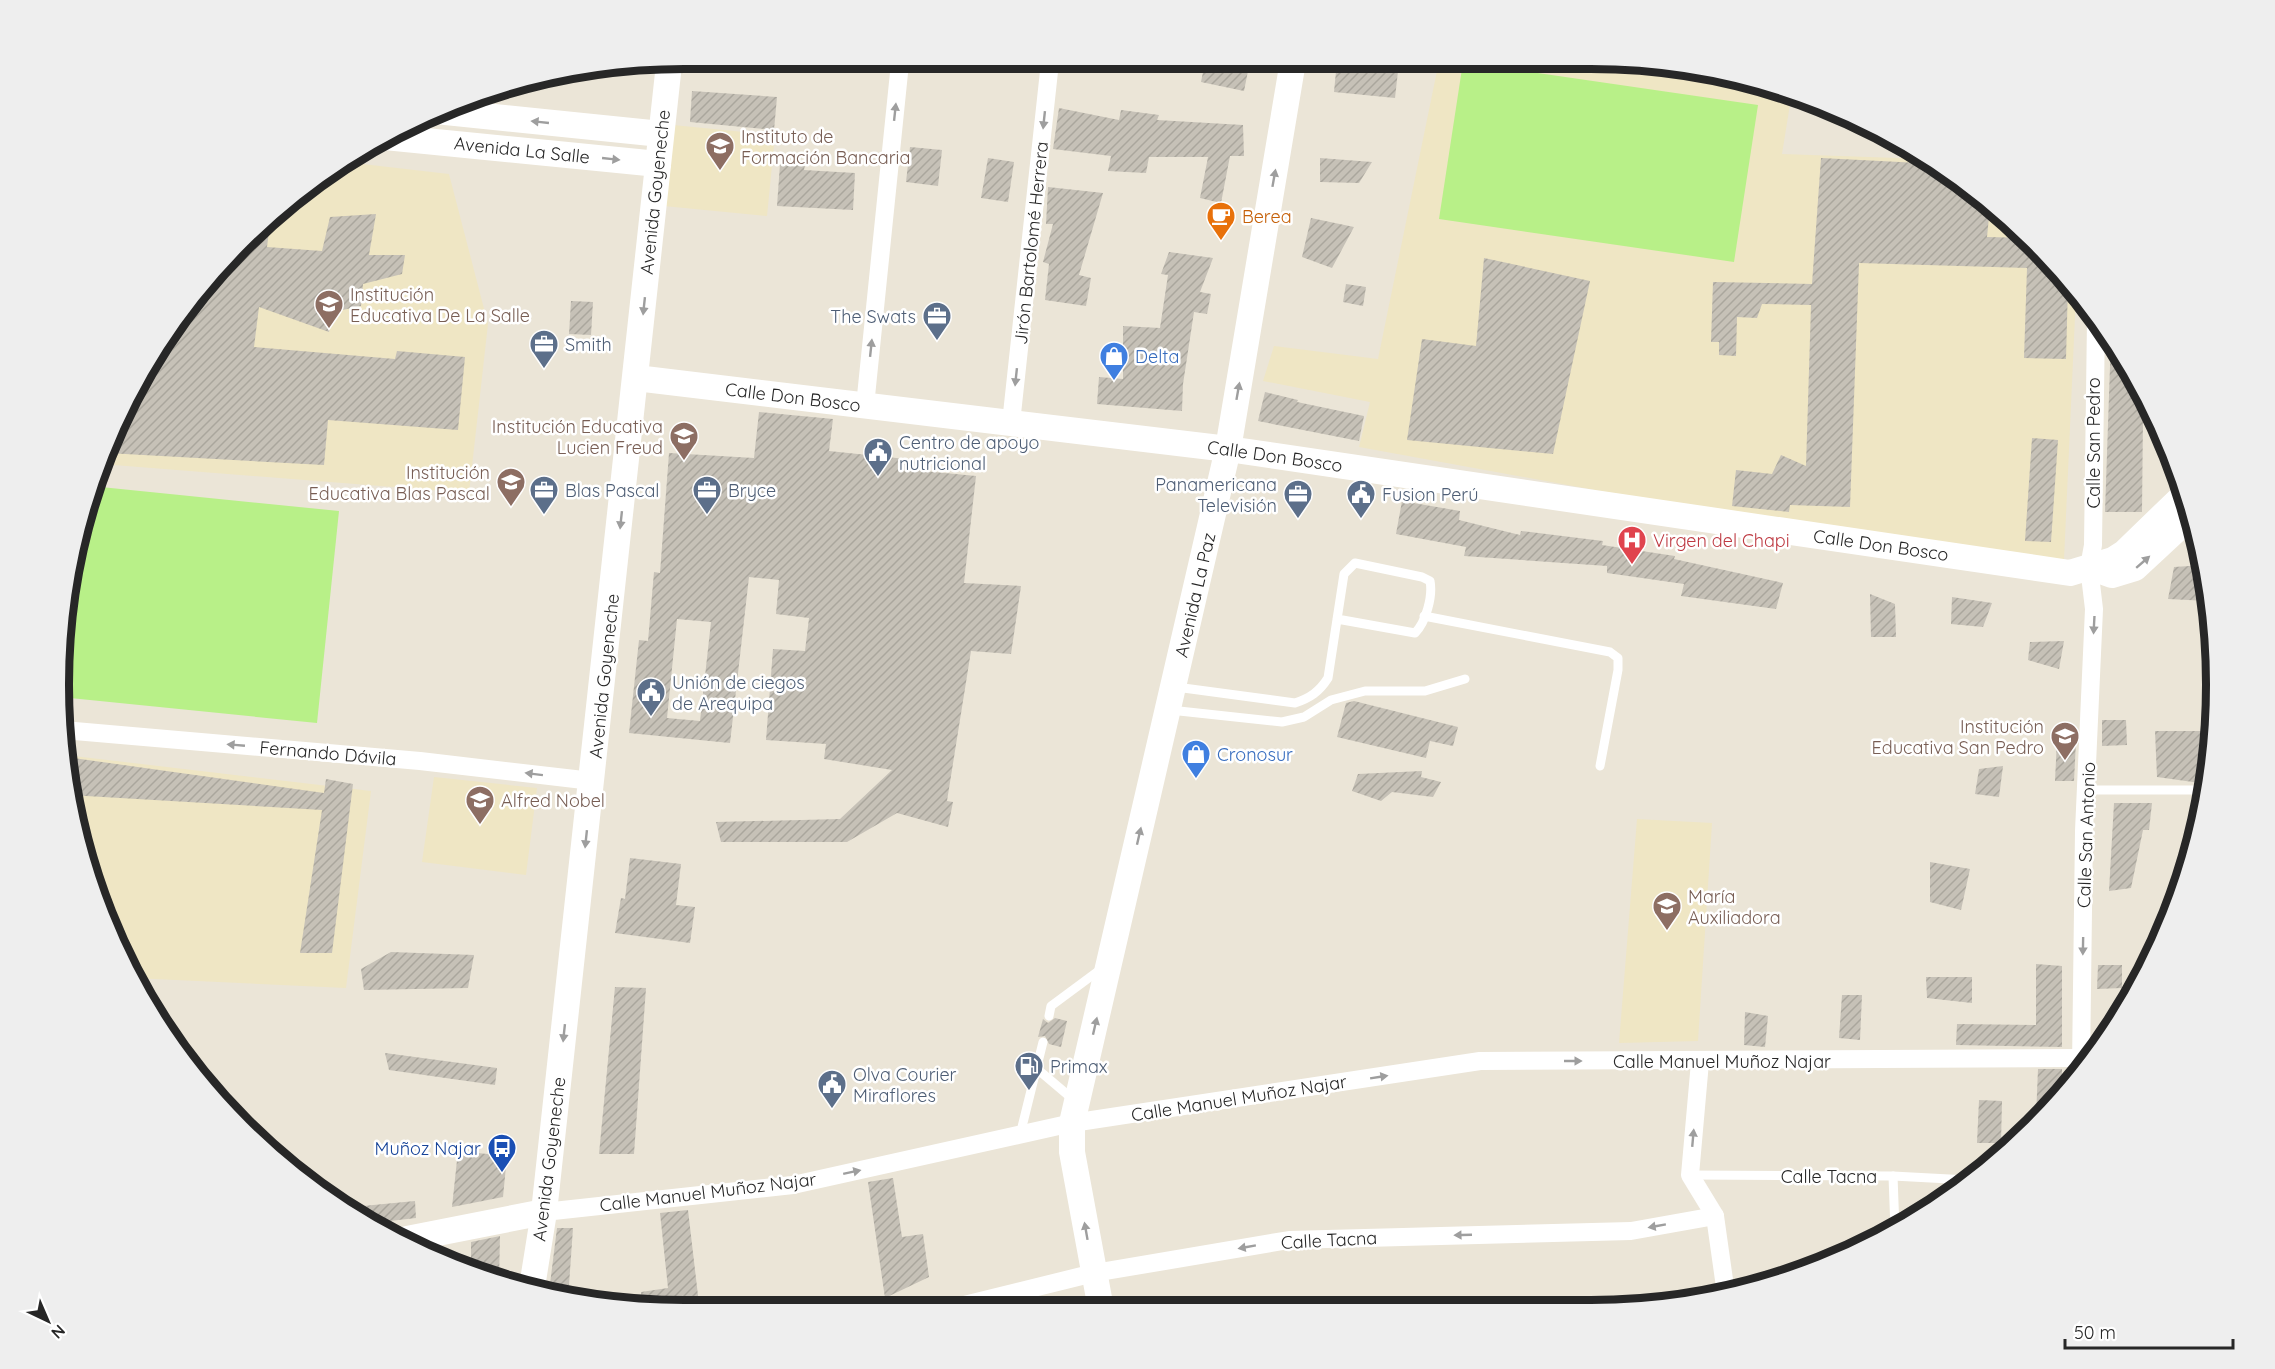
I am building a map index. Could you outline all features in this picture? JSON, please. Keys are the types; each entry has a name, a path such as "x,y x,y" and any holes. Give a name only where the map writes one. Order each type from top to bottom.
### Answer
{"street":[{"name":"Avenida Goyeneche","path":"533,1281 544,1212 668,69"},
{"path":"865,406 899,69"},
{"name":"Jirón Bartolomé Herrera","path":"1011,423 1049,69"},
{"name":"Avenida La Paz","path":"1099,1300 1072,1152 1075,1113 1228,449 1292,69"},
{"name":"Avenida La Salle","path":"457,113 661,134"},
{"name":"Avenida La Salle","path":"400,138 658,164"},
{"name":"Calle San Pedro","path":"2089,567 2092,545 2096,334"},
{"name":"Calle Don Bosco","path":"636,378 1228,449 2070,573 2089,567"},
{"path":"2089,567 2113,560 2124,553 2178,501"},
{"path":"2089,567 2112,575 2135,568 2184,522"},
{"name":"Calle San Antonio","path":"2081,1056 2086,790 2094,609 2089,567"},
{"name":"Fernando Dávila","path":"71,731 420,761 592,781"},
{"name":"Calle Manuel Muñoz Najar","path":"414,1238 544,1212 793,1185 1020,1135 1075,1113 1480,1061 2076,1062"},
{"path":"1700,1062 1690,1175 1715,1216 1725,1285"},
{"name":"Calle Tacna","path":"984,1300 1094,1273 1289,1240 1631,1231 1715,1216"}],"lane":[{"path":"1171,698 1295,703 1309,698 1322,688 1329,678 1337,619 1344,574 1355,563 1422,577 1430,582 1431,590 1424,616 1415,633 1337,619"},
{"path":"1424,616 1610,652 1618,658 1618,670 1600,766"},
{"path":"1171,698 1282,722 1304,717 1331,700 1365,691 1425,691 1464,680"},
{"path":"2086,790 2197,790"},
{"path":"1049,1016 1051,1006 1109,963"},
{"path":"1020,1135 1043,1042"},
{"path":"1036,1068 1075,1113"},
{"name":"Calle Tacna","path":"1690,1175 1893,1176 1956,1179"},
{"path":"1893,1176 1895,1220"}],"shaded area":[{"path":"1437,69 1631,70 1671,74 1750,90 1790,103 1782,154 1909,158 1965,196 1996,222 2026,249 2075,306 2064,560 1825,532 1359,447 1370,402 1263,381 1274,346 1378,359"},
{"name":"Instituto de Formación Bancaria","path":"673,125 775,135 767,216 664,206"},
{"name":"Institución Educativa De La Salle","path":"358,163 449,174 488,324 469,493 110,465 132,412 151,377 196,310 249,249 310,196"},
{"path":"73,756 371,791 346,988 144,979 116,920 102,882 81,805"},
{"name":"Alfred Nobel","path":"434,777 537,788 526,875 422,862"},
{"name":"María Auxiliadora","path":"1637,819 1712,823 1698,1041 1619,1043"}],"green space":[{"path":"1462,69 1511,69 1758,105 1734,262 1439,219"},
{"path":"102,487 339,511 317,723 69,698 70,644 74,604 90,525"}],"building":[{"path":"1204,69 1248,69 1244,91 1201,82"},
{"path":"1336,69 1398,69 1395,98 1334,92"},
{"path":"692,91 777,97 774,130 690,122"},
{"path":"1059,108 1119,120 1121,110 1159,115 1157,120 1243,125 1244,156 1230,156 1221,203 1200,198 1208,157 1149,157 1146,173 1108,171 1111,156 1053,149"},
{"path":"910,147 942,150 938,186 906,182"},
{"path":"988,158 1014,162 1008,202 981,198"},
{"path":"1320,158 1372,162 1359,183 1320,182"},
{"path":"1821,158 1916,163 1965,196 1989,216 1987,237 2013,238 2068,297 2066,359 2024,358 2027,268 1859,263 1850,507 1790,505 1789,512 1732,506 1736,470 1772,474 1781,455 1806,466 1811,305 1762,304 1757,318 1737,317 1736,356 1719,355 1719,342 1711,342 1713,282 1812,284"},
{"path":"780,164 805,165 804,170 855,173 853,210 777,206"},
{"path":"1048,187 1103,193 1079,275 1091,278 1086,306 1045,300 1049,264 1043,262 1053,224 1046,224"},
{"path":"376,214 369,255 405,255 402,274 363,284 361,306 333,312 329,332 259,307 254,347 395,359 397,351 465,357 458,430 328,420 324,465 114,453 132,412 173,343 196,310 249,249 269,231 267,247 322,251 330,217"},
{"path":"1311,218 1354,227 1332,268 1302,257"},
{"path":"1169,252 1213,258 1200,292 1211,294 1207,314 1194,312 1183,384 1182,411 1097,404 1099,377 1123,379 1123,326 1160,328 1168,275 1161,274"},
{"path":"1484,258 1590,281 1553,454 1407,440 1422,339 1476,346"},
{"path":"1346,284 1366,287 1363,306 1343,302"},
{"path":"571,301 593,302 591,335 569,334"},
{"path":"2110,356 2145,417 2143,417 2142,512 2105,512"},
{"path":"1265,392 1298,400 1297,402 1364,416 1359,441 1258,421"},
{"path":"759,412 833,419 829,451 925,461 924,471 976,476 964,583 1021,586 1011,654 971,651 947,801 953,802 948,827 897,813 847,842 721,842 716,822 840,819 892,770 824,759 826,744 766,740 773,649 805,651 809,618 776,614 779,580 749,577 730,743 629,733 639,640 648,641 654,572 660,573 669,453 754,458","holes":["677,619 711,622 700,721 667,718"]},
{"path":"2032,438 2058,440 2051,542 2025,541"},
{"path":"1402,501 1460,511 1459,520 1520,535 1521,531 1603,541 1602,545 1675,556 1674,559 1783,583 1776,609 1681,596 1684,584 1607,573 1607,566 1464,556 1466,547 1396,534"},
{"path":"2194,566 2200,601 2168,599 2174,567"},
{"path":"1870,594 1895,604 1896,637 1871,637"},
{"path":"1952,597 1992,603 1983,627 1951,624"},
{"path":"2064,641 2059,669 2028,660 2030,642"},
{"path":"1354,701 1458,727 1453,746 1430,741 1426,758 1337,737 1346,703"},
{"path":"2102,720 2126,720 2127,745 2102,746"},
{"path":"2155,731 2204,731 2198,783 2157,777"},
{"name":"Institución Educativa San Pedro","path":"2057,740 2076,741 2074,781 2055,781"},
{"path":"73,758 324,793 326,779 353,784 332,953 300,953 322,810 79,796"},
{"path":"2003,766 1999,797 1975,794 1979,769"},
{"path":"1422,771 1421,777 1441,782 1433,797 1392,792 1381,801 1352,791 1358,774"},
{"path":"2114,803 2152,803 2149,830 2143,830 2131,888 2109,891"},
{"path":"630,858 681,864 676,905 695,907 690,943 615,933 621,898 625,899"},
{"path":"1930,862 1970,869 1961,910 1930,902"},
{"path":"391,952 474,955 468,988 364,990 361,969"},
{"path":"2036,964 2062,966 2062,1047 1956,1045 1957,1024 2036,1025"},
{"path":"2098,965 2122,965 2122,988 2097,989"},
{"path":"1926,977 1972,977 1972,1003 1927,998"},
{"path":"615,987 646,988 634,1154 599,1154"},
{"path":"1842,995 1862,995 1860,1040 1839,1038"},
{"path":"1745,1012 1768,1016 1765,1047 1744,1045"},
{"path":"1055,1018 1067,1021 1061,1047 1049,1044 1045,1036 1038,1037 1043,1019 1048,1023"},
{"path":"385,1053 497,1068 495,1085 389,1070"},
{"path":"2038,1069 2062,1069 2062,1079 2036,1108"},
{"path":"1979,1100 2002,1101 2001,1142 1977,1143"},
{"path":"458,1151 507,1156 503,1197 452,1207"},
{"path":"893,1178 902,1237 923,1234 929,1277 885,1298 868,1182"},
{"path":"415,1201 416,1218 384,1222 359,1206"},
{"path":"688,1210 699,1300 642,1299 641,1292 668,1288 660,1213"},
{"path":"557,1228 573,1228 569,1285 550,1284"},
{"path":"500,1236 499,1271 471,1261 471,1242"}],"place":[{"name":"Instituto de Formación Bancaria","path":"720,172"},
{"name":"Berea","path":"1221,242"},
{"name":"Institución Educativa De La Salle","path":"329,330"},
{"name":"The Swats","path":"937,342"},
{"name":"Smith","path":"544,370"},
{"name":"Delta","path":"1114,382"},
{"name":"Institución Educativa Lucien Freud","path":"684,462"},
{"name":"Centro de apoyo nutricional","path":"878,478"},
{"name":"Institución Educativa Blas Pascal","path":"511,508"},
{"name":"Blas Pascal","path":"544,516"},
{"name":"Bryce","path":"707,516"},
{"name":"Panamericana Televisión","path":"1298,520"},
{"name":"Fusion Perú","path":"1361,520"},
{"name":"Virgen del Chapi","path":"1632,566"},
{"name":"Unión de ciegos de Arequipa","path":"651,718"},
{"name":"Institución Educativa San Pedro","path":"2065,762"},
{"name":"Cronosur","path":"1196,780"},
{"name":"Alfred Nobel","path":"480,826"},
{"name":"María Auxiliadora","path":"1667,932"},
{"name":"Primax","path":"1029,1092"},
{"name":"Olva Courier Miraflores","path":"832,1110"},
{"name":"Muñoz Najar","path":"502,1174"}]}
